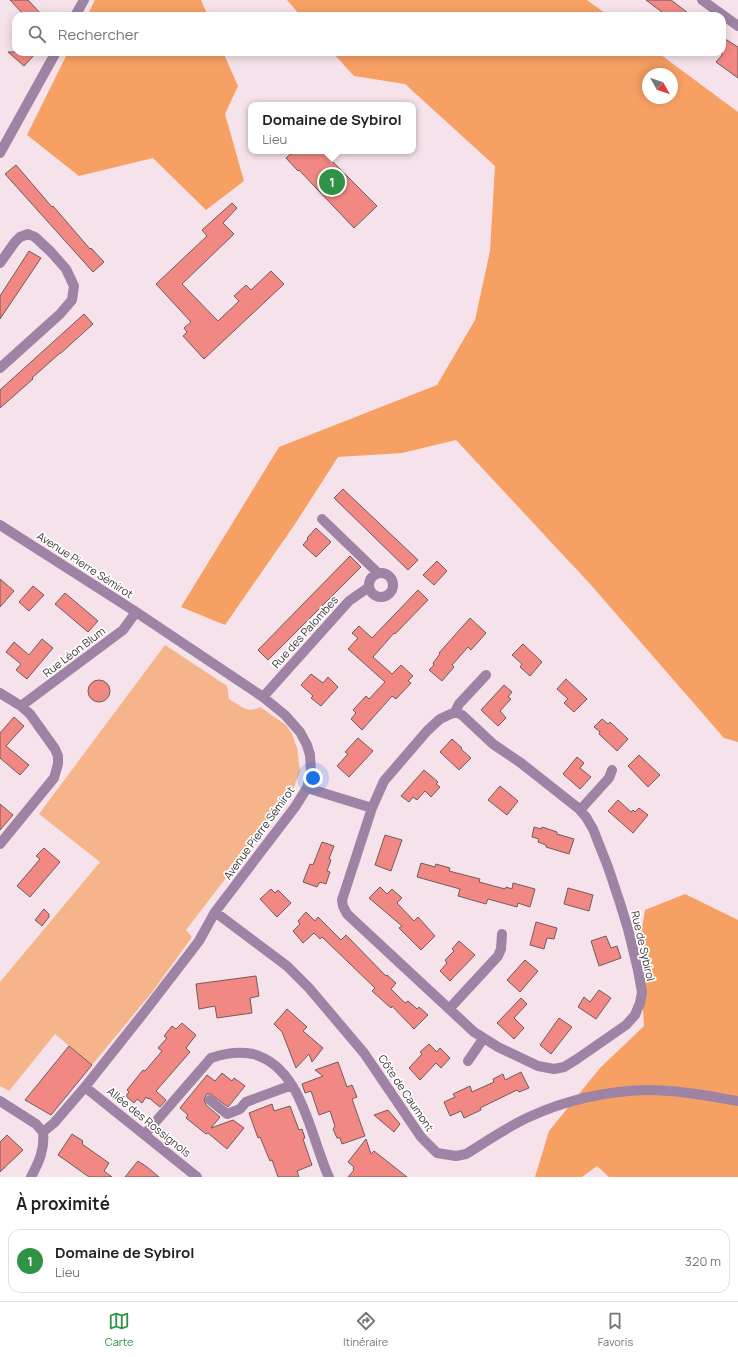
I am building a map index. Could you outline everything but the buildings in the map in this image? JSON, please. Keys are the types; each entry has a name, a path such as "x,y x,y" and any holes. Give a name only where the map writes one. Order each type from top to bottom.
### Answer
{"street":[{"path":"77,12 84,0"},
{"path":"702,0 719,12"},
{"path":"726,17 738,26"},
{"path":"0,153 54,56"},
{"path":"0,263 15,242 20,237 28,234 35,237 51,252 66,269 74,286 72,300 60,314 0,368"},
{"path":"322,519 378,573 386,574 391,578 393,587 390,593 386,596 379,597 372,593 369,587 369,581 378,573"},
{"name":"Avenue Pierre Sémirot","path":"0,525 136,612 263,697 293,723 307,745 310,755 311,772 307,788 295,807 215,912 199,941 146,1010 54,1123 43,1132"},
{"name":"Rue des Palombes","path":"263,697 349,602 369,587"},
{"name":"Rue Léon Blum","path":"20,706 123,630 136,612"},
{"name":"Rue de Sybirol","path":"455,712 462,715 493,744 521,762 580,810 593,829 608,867 628,929 642,992 640,1003 635,1015 626,1025 564,1067 554,1069 538,1066 484,1039 449,1010 347,914 343,906 342,900 372,808 384,781 427,731 440,719 455,712 459,704 486,675"},
{"path":"0,693 30,714 55,749 58,756 58,764 54,778 0,844"},
{"path":"580,810 609,778 612,770"},
{"path":"307,788 372,808"},
{"name":"Côte de Caumont","path":"215,912 287,966 310,988 364,1052 421,1137 437,1153 456,1156 466,1154 528,1117 566,1103 601,1094 647,1090 696,1094 738,1101"},
{"path":"449,1010 498,956 501,949 502,934"},
{"path":"468,1061 484,1039"},
{"path":"145,1134 211,1058 224,1053 244,1052 264,1057 282,1071 296,1090 329,1177"},
{"path":"210,1100 227,1114 240,1109 246,1102 292,1085"},
{"name":"Allée des Rossignols","path":"85,1086 197,1177"},
{"path":"0,1101 36,1124 43,1132 43,1150 31,1177"}],"shaded area":[{"path":"95,0 201,0 206,12 89,12"},
{"path":"287,0 587,0 604,12 298,12"},
{"path":"66,56 225,56 238,86 225,114 244,181 206,210 153,158 79,176 27,135"},
{"path":"336,56 662,56 738,112 738,742 724,738 591,585 456,440 402,453 338,457 295,524 225,625 181,607 279,447 437,385 475,320 490,251 495,166 405,84 354,76"},
{"path":"165,645 227,686 229,699 244,708 251,710 260,707 286,725 292,734 297,748 300,771 292,792 186,930 192,937 153,991 92,1065 55,1034 9,1091 0,1086 0,982 100,862 39,814"},
{"path":"685,894 738,920 738,1177 609,1177 597,1166 582,1177 535,1177 549,1131 600,1068 644,1026 639,946 645,910"}],"place":[{"name":"Domaine de Sybirol","path":"332,182"}]}
